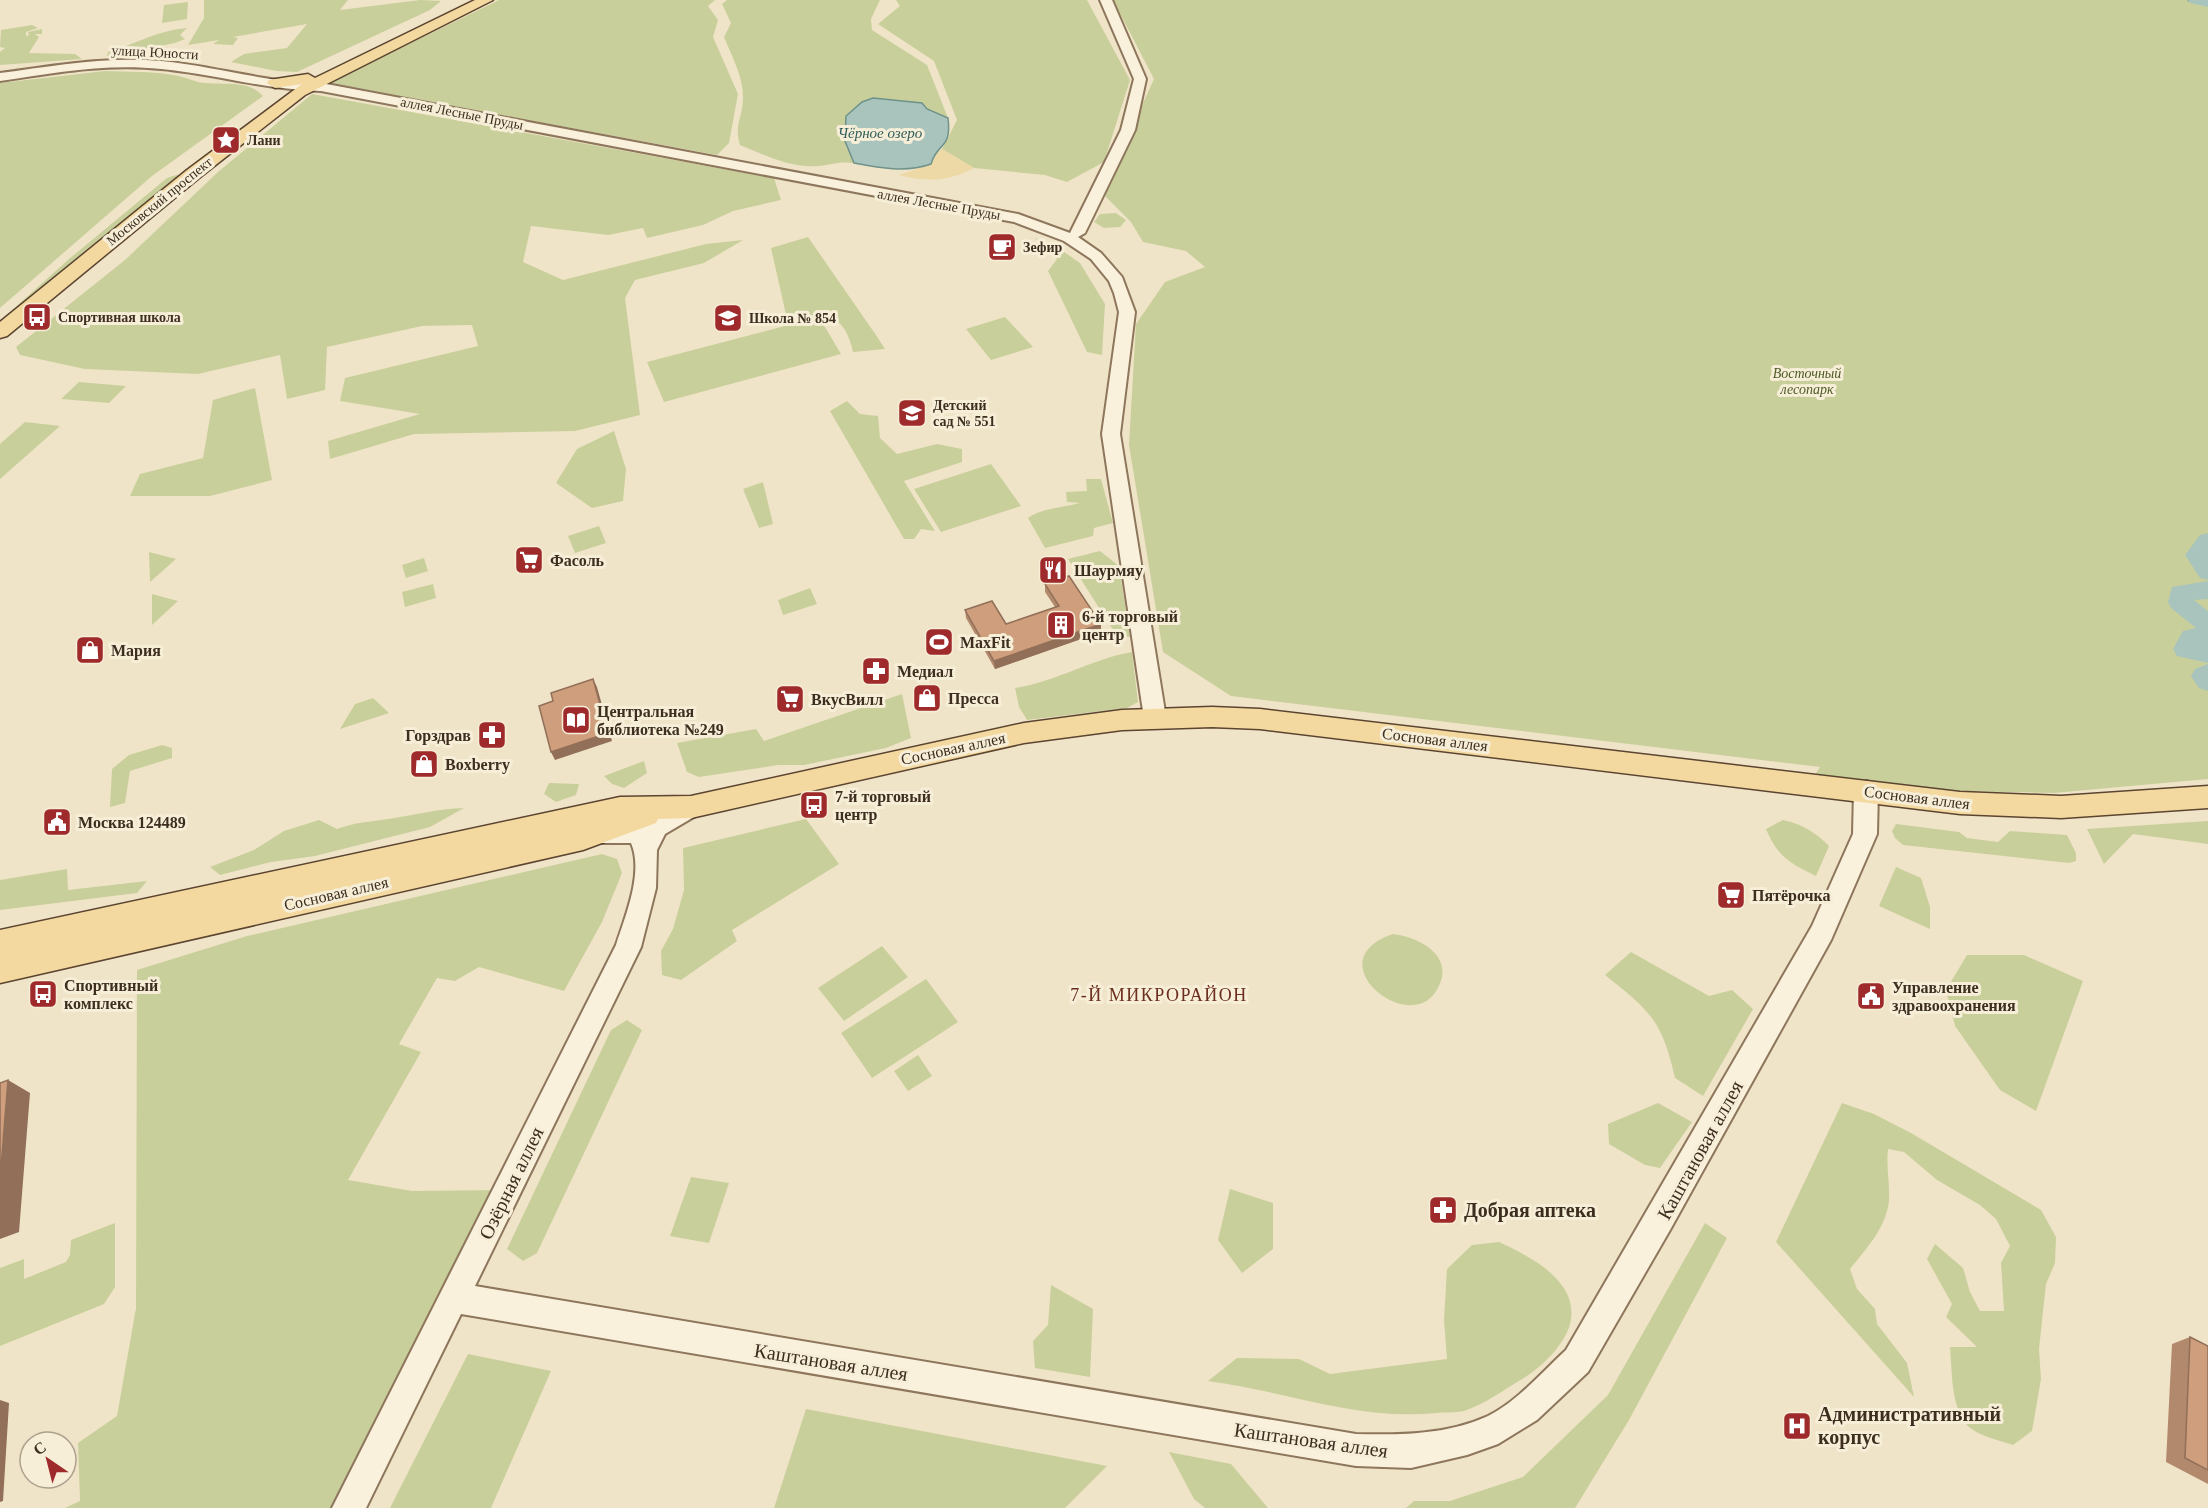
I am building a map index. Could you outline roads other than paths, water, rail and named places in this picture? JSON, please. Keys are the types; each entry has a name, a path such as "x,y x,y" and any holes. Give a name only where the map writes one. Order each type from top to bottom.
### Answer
{"main road":[{"name":"Московский проспект","path":"352,61 466,0"},
{"name":"Московский проспект","path":"0,314 167,173 277,89 302,84 486,0"},
{"name":"Московский проспект","path":"0,332 302,84"},
{"path":"224,130 228,135 242,134"},
{"path":"167,173 184,170 193,174"},
{"name":"Сосновая аллея","path":"0,969 601,834 675,811 1018,734 1155,718 1260,719 1960,803 2061,807 2208,797"},
{"name":"Сосновая аллея","path":"0,943 620,808 675,811"}],"street":[{"path":"1077,233 1128,130 1140,78 1106,0"},
{"name":"улица Юности","path":"0,77 87,66 144,64 202,69 277,89"},
{"name":"аллея Лесные Пруды","path":"302,84 1028,221 1069,238 1096,256 1116,280 1127,312 1111,434 1155,718"},
{"name":"Каштановая аллея","path":"454,1298 873,1370 1009,1389 1346,1448 1411,1452 1467,1439 1498,1428 1526,1409 1577,1361 1658,1225 1822,932 1865,834 1866,790"},
{"path":"645,850 652,834 675,811"},
{"path":"601,834 637,833 642,837 645,850"},
{"name":"Озёрная аллея","path":"349,1508 628,947 644,890 645,850"}],"water":[{"name":"Чёрное озеро","path":"873,98 922,103 927,109 948,118 948,136 931,164 903,169 854,163 845,141 846,116 862,102"}],"waterway":[{"path":"2189,0 2207,3"},
{"path":"2195,0 2208,3"},
{"path":"2208,541 2197,555 2208,572"},
{"path":"2208,590 2181,593 2180,602 2208,624"},
{"path":"2208,636 2192,637 2186,649 2208,654"},
{"path":"2208,674 2204,676 2208,681"}],"place":[{"name":"Лани","path":"226,140"},
{"name":"Зефир","path":"1002,247"},
{"name":"Спортивная школа","path":"37,317"},
{"name":"Школа № 854","path":"728,318"},
{"name":"Детский сад № 551","path":"912,413"},
{"name":"Фасоль","path":"529,560"},
{"name":"Шаурмяу","path":"1053,570"},
{"name":"6-й торговый центр","path":"1061,625"},
{"name":"MaxFit","path":"939,642"},
{"name":"Мария","path":"90,650"},
{"name":"Медиал","path":"876,671"},
{"name":"Пресса","path":"927,698"},
{"name":"ВкусВилл","path":"790,699"},
{"name":"Центральная библиотека №249","path":"576,720"},
{"name":"Горздрав","path":"492,735"},
{"name":"Boxberry","path":"424,764"},
{"name":"7-й торговый центр","path":"814,805"},
{"name":"Москва 124489","path":"57,822"},
{"name":"Пятёрочка","path":"1731,895"},
{"name":"Спортивный комплекс","path":"43,994"},
{"name":"Управление здравоохранения","path":"1871,996"},
{"name":"Добрая аптека","path":"1443,1210"},
{"name":"Административный корпус","path":"1797,1426"}],"district":[{"name":"7-Й МИКРОРАЙОН","path":"1159,995"}],"park label":[{"name":"Восточный лесопарк","path":"1807,382"}]}
